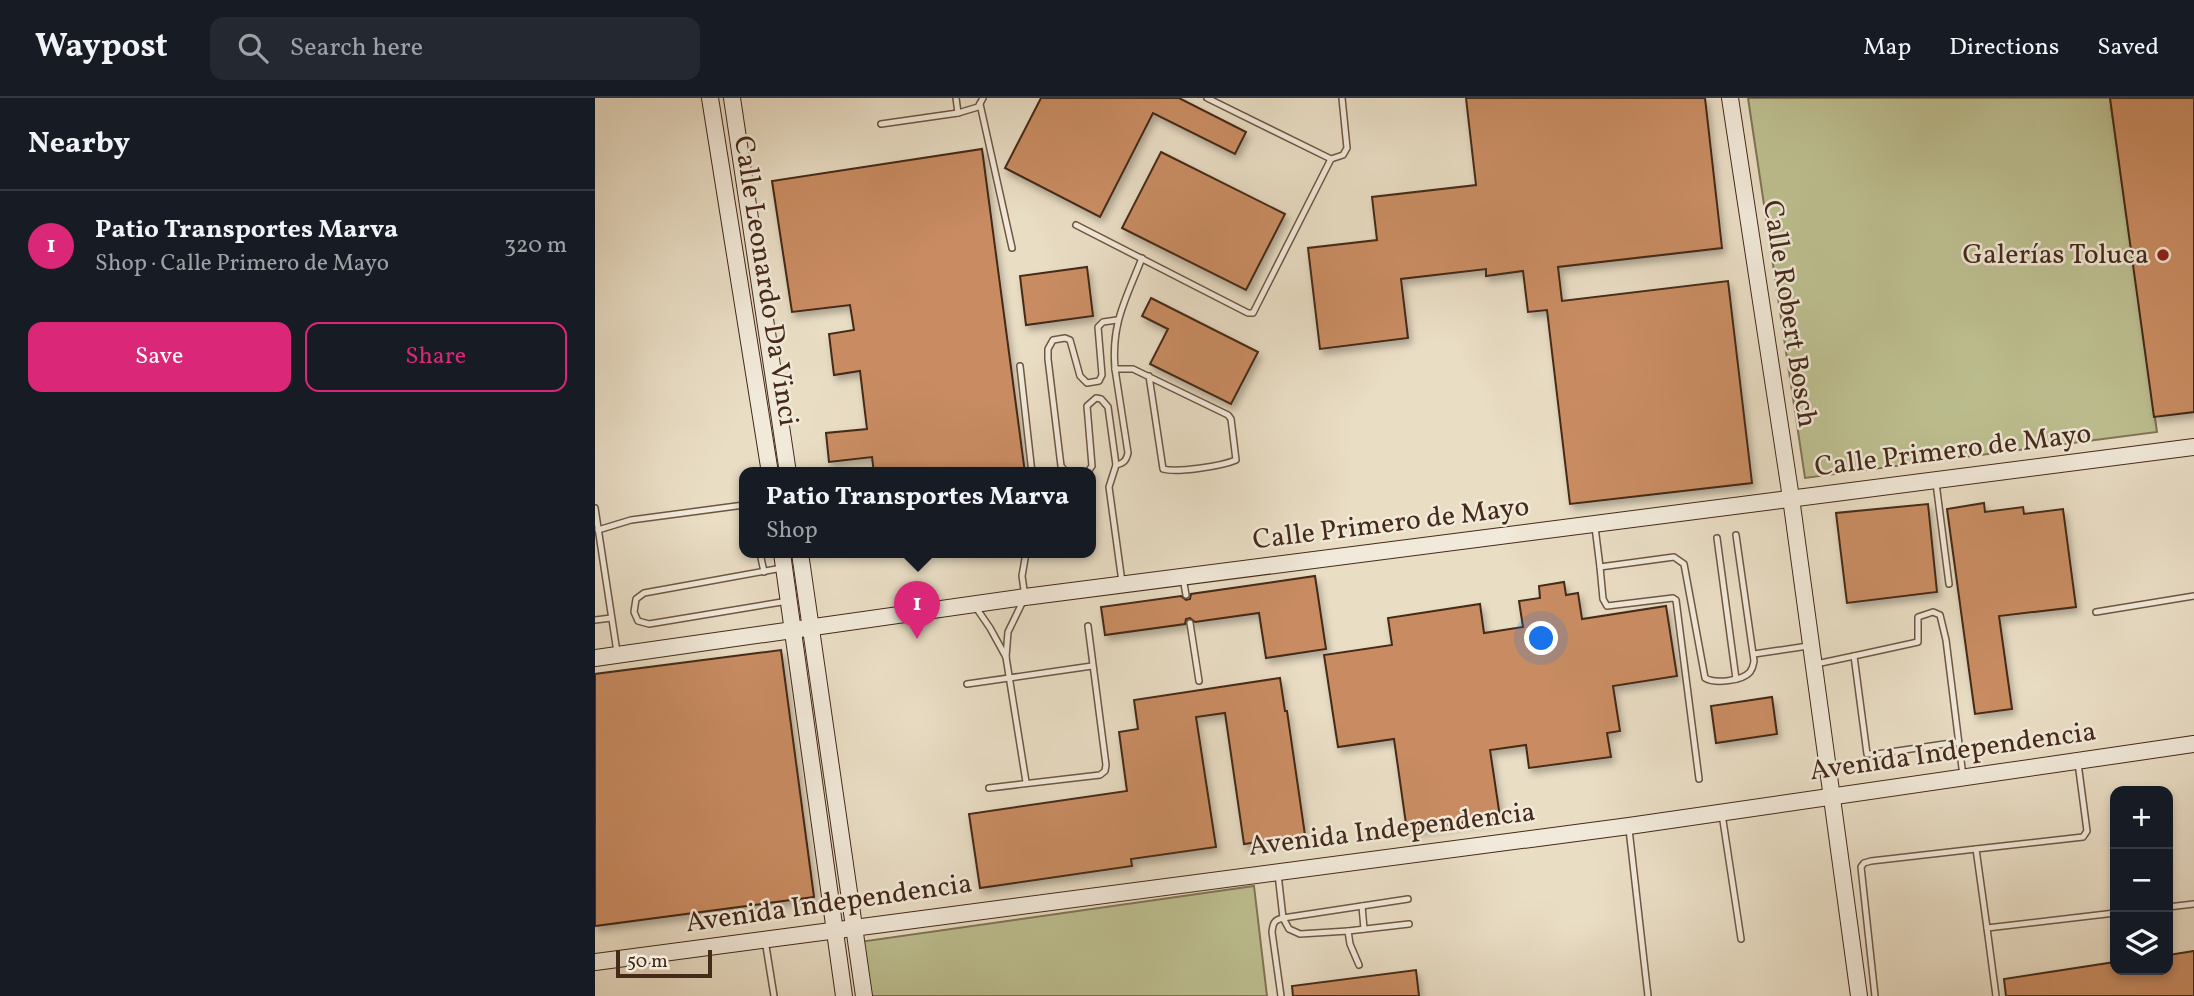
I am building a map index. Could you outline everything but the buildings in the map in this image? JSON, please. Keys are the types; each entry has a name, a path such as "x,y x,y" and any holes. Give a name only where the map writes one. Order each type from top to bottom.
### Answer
{"main road":[{"name":"Calle Leonardo Da Vinci","path":"710,98 768,467"},
{"name":"Calle Leonardo Da Vinci","path":"732,98 786,467"},
{"name":"Calle Robert Bosch","path":"1730,98 1791,498 1859,996"},
{"name":"Calle Primero de Mayo","path":"595,658 1025,597 2194,447"},
{"path":"801,558 864,996"},
{"path":"784,560 844,996"},
{"name":"Avenida Independencia","path":"595,961 1629,826 2194,744"}],"lane":[{"path":"956,98 958,113"},
{"path":"1207,98 1331,159"},
{"path":"1076,225 1252,313 1331,159 1343,155 1347,148 1342,98"},
{"path":"881,124 958,113 975,108 982,101"},
{"path":"982,101 1012,248"},
{"path":"1117,465 1126,461 1128,453 1115,369 1114,344 1117,320 1142,258"},
{"path":"1063,467 1048,349 1053,340 1070,340 1080,376 1087,383 1099,381 1102,375 1098,327 1104,322 1117,320"},
{"path":"1020,366 1031,467"},
{"path":"1115,369 1130,368 1149,376 1230,416 1236,460 1189,468 1163,469 1149,376"},
{"path":"1091,467 1087,405 1097,398 1108,407 1117,465 1109,487 1122,585"},
{"path":"1936,480 1949,584"},
{"path":"598,530 632,520 739,506"},
{"path":"595,508 617,655"},
{"path":"1594,524 1607,606 1672,598 1676,600 1699,779"},
{"path":"1600,567 1678,558 1685,569 1705,678 1711,682 1736,679 1749,673 1754,654 1736,535"},
{"path":"1717,538 1736,679"},
{"path":"761,558 764,572"},
{"path":"1026,558 1022,576 1025,597 1008,632 1006,657 1026,782"},
{"path":"784,560 764,572 644,593 635,602 636,617 643,624 649,624 790,601"},
{"path":"1184,578 1186,595"},
{"path":"2096,612 2194,596"},
{"path":"975,606 991,628 1006,657"},
{"path":"1814,665 1918,642 1918,617 1933,612 1940,615 1946,640 1963,777"},
{"path":"595,620 611,618"},
{"path":"1190,623 1199,681"},
{"path":"989,788 1100,775 1105,771 1088,626"},
{"path":"1754,654 1811,646"},
{"path":"595,650 595,658"},
{"path":"1854,656 1868,755 1958,742"},
{"path":"967,684 1092,666"},
{"path":"1875,996 1861,880 1862,866 1871,861 2083,837 2087,831 2078,761"},
{"path":"1721,812 1741,939"},
{"path":"1629,826 1647,996"},
{"path":"1976,849 1996,996"},
{"path":"1277,871 1283,918 1289,929 1300,934 1409,924"},
{"path":"1281,996 1272,932 1276,919 1408,899"},
{"path":"2173,906 2194,904"},
{"path":"1361,906 1364,929"},
{"path":"1987,928 2110,914"},
{"path":"1348,931 1359,965"},
{"path":"765,939 774,996"}],"green space":[{"path":"1748,98 2110,98 2157,432 1805,478"},
{"path":"1254,886 1267,996 866,996 859,942"}],"place":[{"name":"Galerías Toluca","path":"2163,255"},
{"name":"Patio Transportes Marva","path":"917,639"}]}
